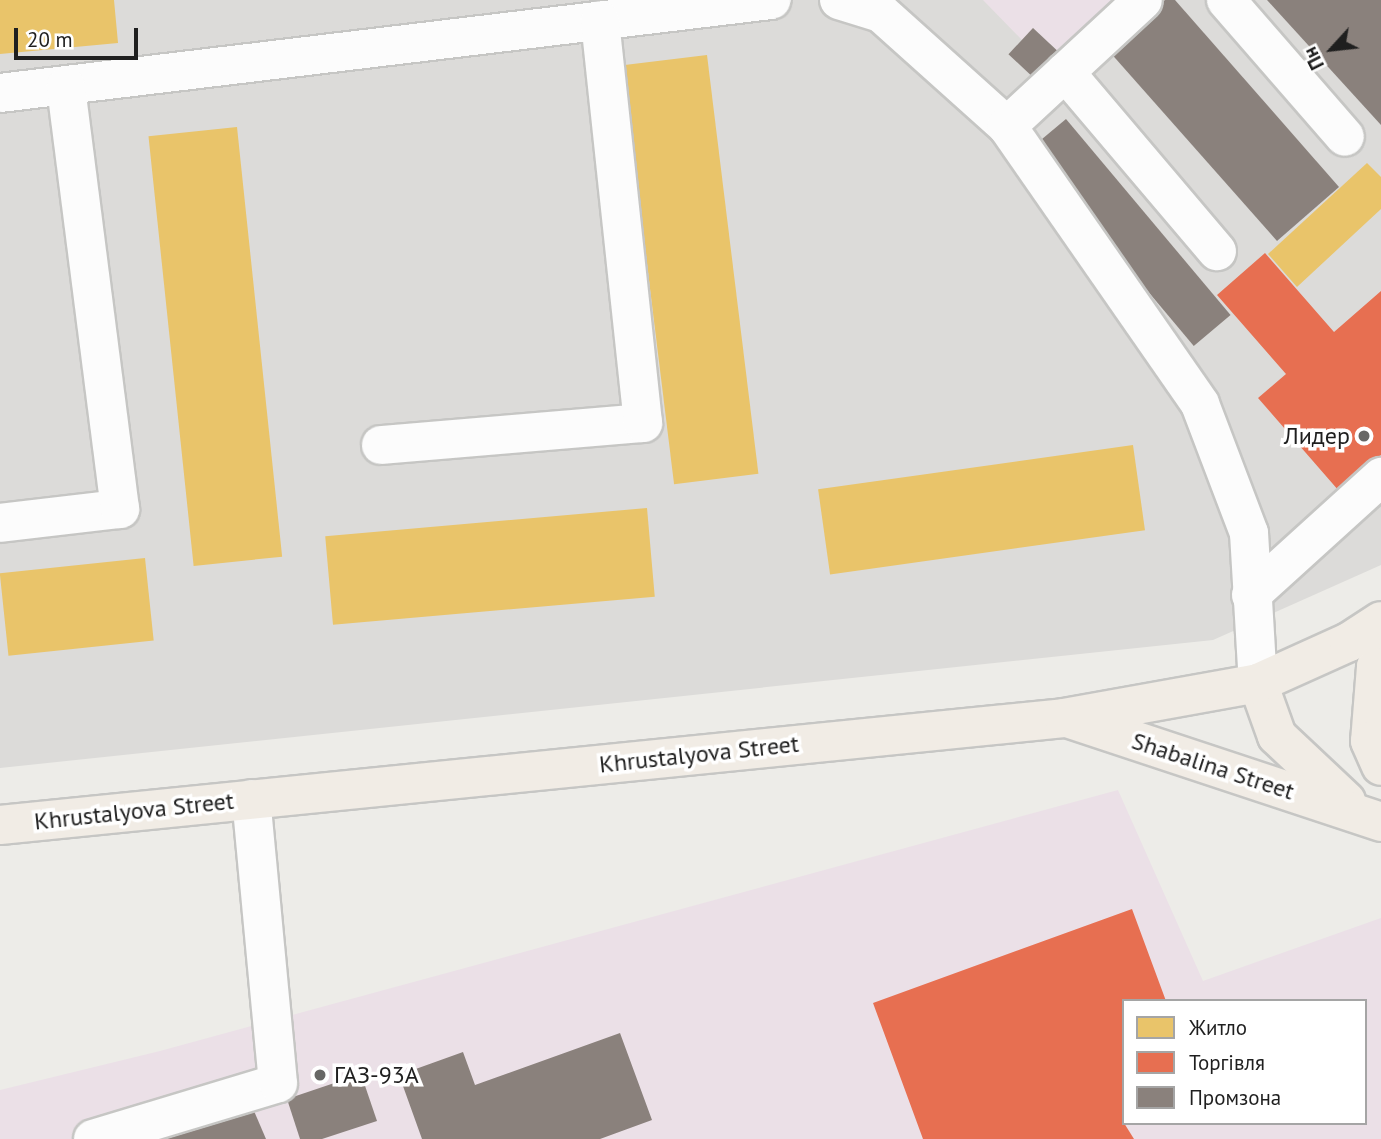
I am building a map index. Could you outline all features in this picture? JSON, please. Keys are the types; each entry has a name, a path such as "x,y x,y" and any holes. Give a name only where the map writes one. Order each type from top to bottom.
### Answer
{"main road":[{"name":"Khrustalyova Street","path":"0,825 1064,718 1258,682 1349,642 1381,621"},
{"path":"1381,657 1376,667 1370,741 1381,766"},
{"name":"Shabalina Street","path":"1258,682 1277,736 1295,758 1371,818"},
{"name":"Shabalina Street","path":"1064,718 1371,818"}],"street":[{"path":"0,93 771,0"},
{"path":"839,0 881,13 1007,126 1200,404 1249,533 1258,682"},
{"path":"1007,126 1143,0"},
{"path":"1226,0 1345,137"},
{"path":"381,445 643,423 600,20"},
{"path":"1065,72 1217,251"},
{"path":"0,523 120,509 66,86"},
{"path":"1251,595 1381,477"},
{"path":"93,1139 278,1083 251,799"}],"shaded area":[{"path":"0,0 1381,0 1381,565 1213,640 0,768"},
{"path":"983,0 1119,0 1061,54 1033,28 1022,40"},
{"path":"1118,790 1203,981 1381,918 1381,1139 0,1139 0,1090 160,1051"}],"building: Житло":[{"path":"0,0 114,0 118,43 0,54"},
{"path":"707,55 758,474 674,484 623,65"},
{"path":"237,127 282,557 194,566 148,136"},
{"path":"1367,163 1381,177 1381,209 1297,287 1268,254"},
{"path":"1133,445 1145,530 830,574 818,489"},
{"path":"647,508 655,597 333,625 325,536"},
{"path":"145,558 154,641 8,656 0,573"}],"building: Торгівля":[{"path":"1265,253 1334,332 1381,291 1381,455 1339,491 1258,398 1286,374 1217,295"},
{"path":"1132,909 1165,999 1122,999 1122,1125 1125,1125 1134,1139 923,1139 873,1003"}],"building: Промзона":[{"path":"1165,0 1175,0 1339,187 1277,241 1108,50"},
{"path":"1267,0 1381,0 1381,125"},
{"path":"1033,28 1061,54 1036,80 1008,54"},
{"path":"1066,119 1231,315 1194,346 1029,150"},
{"path":"620,1033 652,1120 600,1139 422,1139 399,1075 463,1052 475,1085"},
{"path":"361,1074 377,1121 322,1139 300,1139 287,1099"},
{"path":"251,1104 266,1139 164,1139"}],"place":[{"name":"Лидер","path":"1364,436"},
{"name":"ГАЗ-93А","path":"320,1075"}]}
